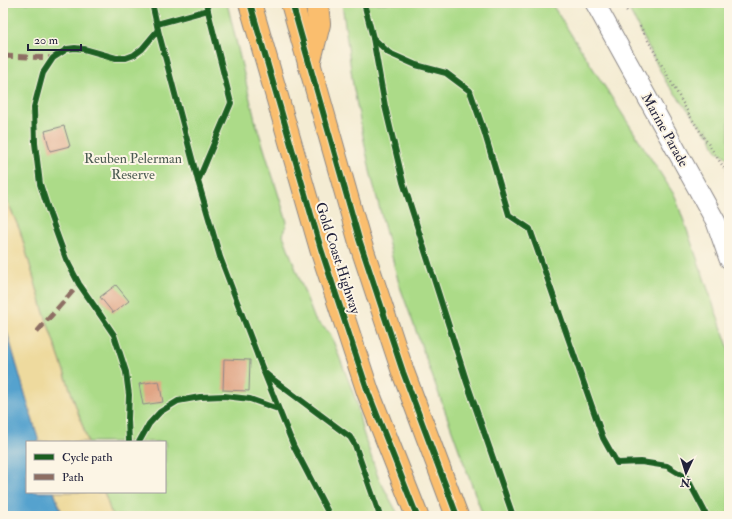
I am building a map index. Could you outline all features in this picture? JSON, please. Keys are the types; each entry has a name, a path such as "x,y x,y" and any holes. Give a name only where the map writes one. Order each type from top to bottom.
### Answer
{"highway":[{"name":"Gold Coast Highway","path":"250,3 321,249 368,392 417,516"},
{"name":"Gold Coast Highway","path":"292,3 359,239 403,372 457,516"},
{"path":"309,64 319,24 317,3"}],"street":[{"name":"Marine Parade","path":"595,3 716,222 729,259"}],"path":[{"path":"624,3 624,7 627,11"},
{"path":"640,26 690,116 728,174"}],"green space":[{"name":"Reuben Pelerman Reserve","path":"3,3 227,3 255,120 287,222 283,235 315,320 330,333 356,400 362,429 378,477 399,516 112,516 104,493 166,493 166,441 88,441 43,310 20,231 3,191"},
{"path":"342,3 551,3 675,196 729,349 729,516 483,516 399,284 370,171 353,85"},
{"path":"626,3 729,3 729,159 716,150 707,128 708,135 666,82"}],"sand":[{"path":"3,191 20,231 43,310 88,441 39,441 3,318"},
{"path":"54,493 104,493 112,516 63,516"}],"water":[{"path":"3,318 39,441 26,441 26,493 54,493 63,516 3,516"}],"building":[{"path":"64,126 70,146 50,151 45,131"},
{"path":"116,285 129,301 113,313 100,297"},
{"path":"224,359 250,360 249,391 223,390"},
{"path":"159,381 163,402 143,405 139,384"}],"marked path":[{"path":"3,56 53,58"},
{"path":"37,332 79,284"}],"cycle path":[{"path":"152,3 198,181 220,257 294,447 330,516"},
{"path":"198,181 231,103 206,3"},
{"path":"250,3 321,249 368,392 417,516"},
{"path":"292,3 359,239 403,372 457,516"},
{"path":"364,3 373,38 389,53 416,65 446,73 470,91 484,131 509,215 530,229 603,438 617,463 641,462 667,466 687,478 707,516"},
{"path":"157,24 208,10"},
{"path":"129,441 129,395 126,372 114,335 79,284 66,259 50,215 40,184 35,143 34,107 43,73 53,58 67,49 84,49 116,58 126,58 134,55 142,49 158,30"},
{"path":"373,38 385,106 403,182 467,383 513,516"},
{"path":"264,372 350,437 355,445 380,516"},
{"path":"140,441 149,424 160,412 178,401 200,397 224,396 250,399 278,409"}]}
